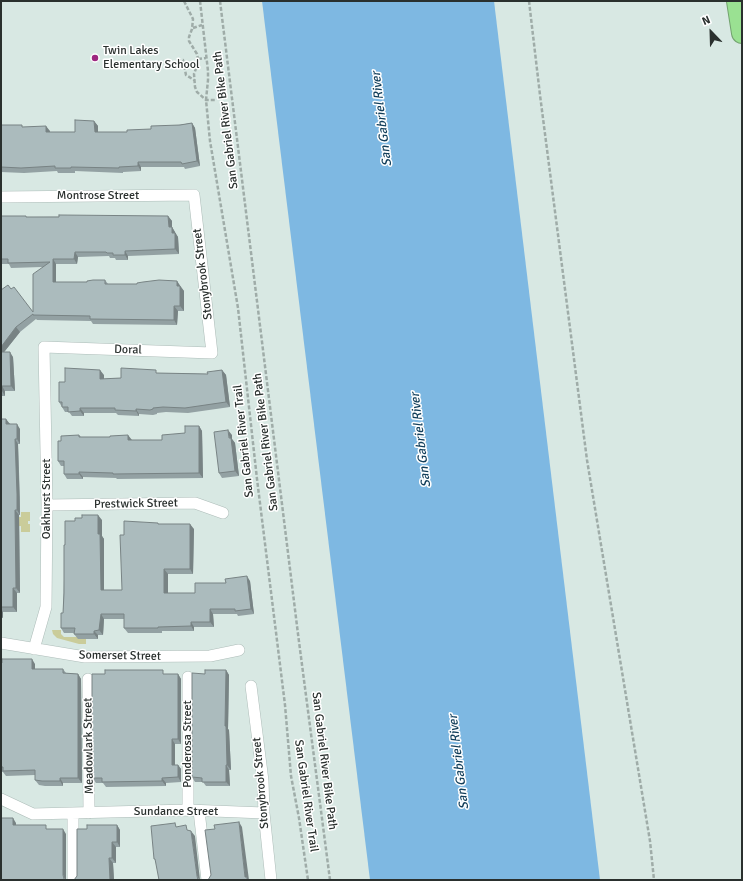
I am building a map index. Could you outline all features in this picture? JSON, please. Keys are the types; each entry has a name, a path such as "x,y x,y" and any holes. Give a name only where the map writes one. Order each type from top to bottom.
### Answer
{"highway":[{"path":"737,1 742,32"}],"street":[{"name":"Montrose Street","path":"1,197 194,195"},
{"name":"Stonybrook Street","path":"194,195 212,353"},
{"name":"Doral","path":"44,347 212,353"},
{"name":"Oakhurst Street","path":"34,649 46,607 47,505 44,347"},
{"name":"Prestwick Street","path":"47,505 195,503 223,513"},
{"name":"Somerset Street","path":"1,643 86,657 210,656 239,650"},
{"name":"Ponderosa Street","path":"188,678 188,810"},
{"name":"Meadowlark Street","path":"88,679 89,813"},
{"name":"Stonybrook Street","path":"251,686 263,781 264,813 271,880"},
{"name":"Sundance Street","path":"1,799 33,814 188,810 264,813"},
{"path":"199,811 208,880"},
{"path":"73,814 73,880"}],"path":[{"path":"184,1 194,23 190,32 189,41 197,54 198,59 198,64 194,74 197,92 206,100 216,100"},
{"name":"San Gabriel River Trail","path":"200,1 208,80 206,100 210,141 238,308 257,479 285,705 291,776 308,880"},
{"name":"San Gabriel River Bike Path","path":"220,1 297,626 330,880"},
{"path":"529,1 587,460 649,834 654,880"},
{"path":"192,29 202,25"},
{"path":"198,59 206,58"},
{"path":"177,61 183,60 186,75 194,80"}],"green space":[{"path":"21,512 30,512 30,521 28,521 28,524 30,524 30,532 21,532 21,526 9,527 10,517 21,517"},
{"path":"52,630 61,630 61,634 64,637 78,637 86,639 86,644 79,644 57,638 53,634"}],"water":[{"name":"San Gabriel River","path":"262,1 494,1 600,880 370,880"}],"building":[{"path":"75,120 94,121 95,132 127,132 127,130 151,129 151,126 192,123 197,161 182,164 181,162 138,162 138,166 119,168 55,168 55,166 21,168 1,167 1,125 22,125 22,127 46,126 46,132 75,132"},
{"path":"59,215 168,216 169,227 172,227 172,233 175,233 175,249 125,251 125,255 113,255 113,253 106,252 75,252 74,259 53,259 53,282 87,282 93,280 105,280 105,284 137,284 159,280 177,281 177,286 180,286 180,306 174,306 174,320 90,319 90,316 33,314 16,327 1,347 1,290 8,285 11,289 14,287 33,312 33,274 50,262 8,263 8,259 1,259 1,216 59,217"},
{"path":"1,352 10,352 11,386 2,386 2,391 1,391"},
{"path":"65,368 100,370 100,379 121,378 121,368 156,370 156,373 208,374 207,372 222,370 226,402 185,408 163,407 153,408 150,410 136,409 136,411 115,410 115,408 80,408 80,411 68,412 68,407 62,407 62,402 59,402 59,382 65,382"},
{"path":"1,419 6,419 6,424 17,424 17,439 15,439 17,494 17,510 15,510 16,588 13,588 13,607 1,607"},
{"path":"185,426 199,426 199,473 113,474 79,472 79,474 64,474 64,461 58,461 58,441 61,441 61,436 79,435 79,437 110,437 128,435 128,440 162,440 162,435 185,433"},
{"path":"228,430 229,438 231,438 235,471 219,473 214,432"},
{"path":"82,515 98,515 98,534 100,534 101,590 122,590 120,535 124,535 124,521 158,524 190,524 190,569 164,569 164,593 195,593 195,583 226,583 225,579 247,576 251,609 235,611 235,609 210,609 210,622 191,622 191,626 124,628 124,614 101,614 99,630 94,631 94,634 74,634 75,628 61,628 61,613 63,613 64,593 65,521 75,521 75,518 82,518"},
{"path":"2,659 32,659 32,669 63,669 63,673 78,674 78,778 60,778 60,781 42,781 35,780 35,770 3,771 3,767 1,767"},
{"path":"105,670 163,670 163,674 178,674 178,739 172,739 172,765 178,765 178,777 162,778 162,781 102,782 102,778 92,778 92,674 105,674"},
{"path":"205,670 226,670 226,782 202,782 202,778 192,777 192,673 205,674"},
{"path":"1,818 13,818 13,825 46,825 46,829 63,829 63,875 64,879 66,880 1,880"},
{"path":"239,822 245,877 247,877 247,880 208,880 211,875 205,830 215,829 214,825"},
{"path":"175,823 176,827 186,825 187,830 191,831 198,880 159,880 154,859 151,826"},
{"path":"87,825 117,825 117,842 112,842 112,858 109,858 110,880 74,880 77,876 77,829 87,829"}],"place":[{"name":"Twin Lakes Elementary School","path":"95,58"}]}
